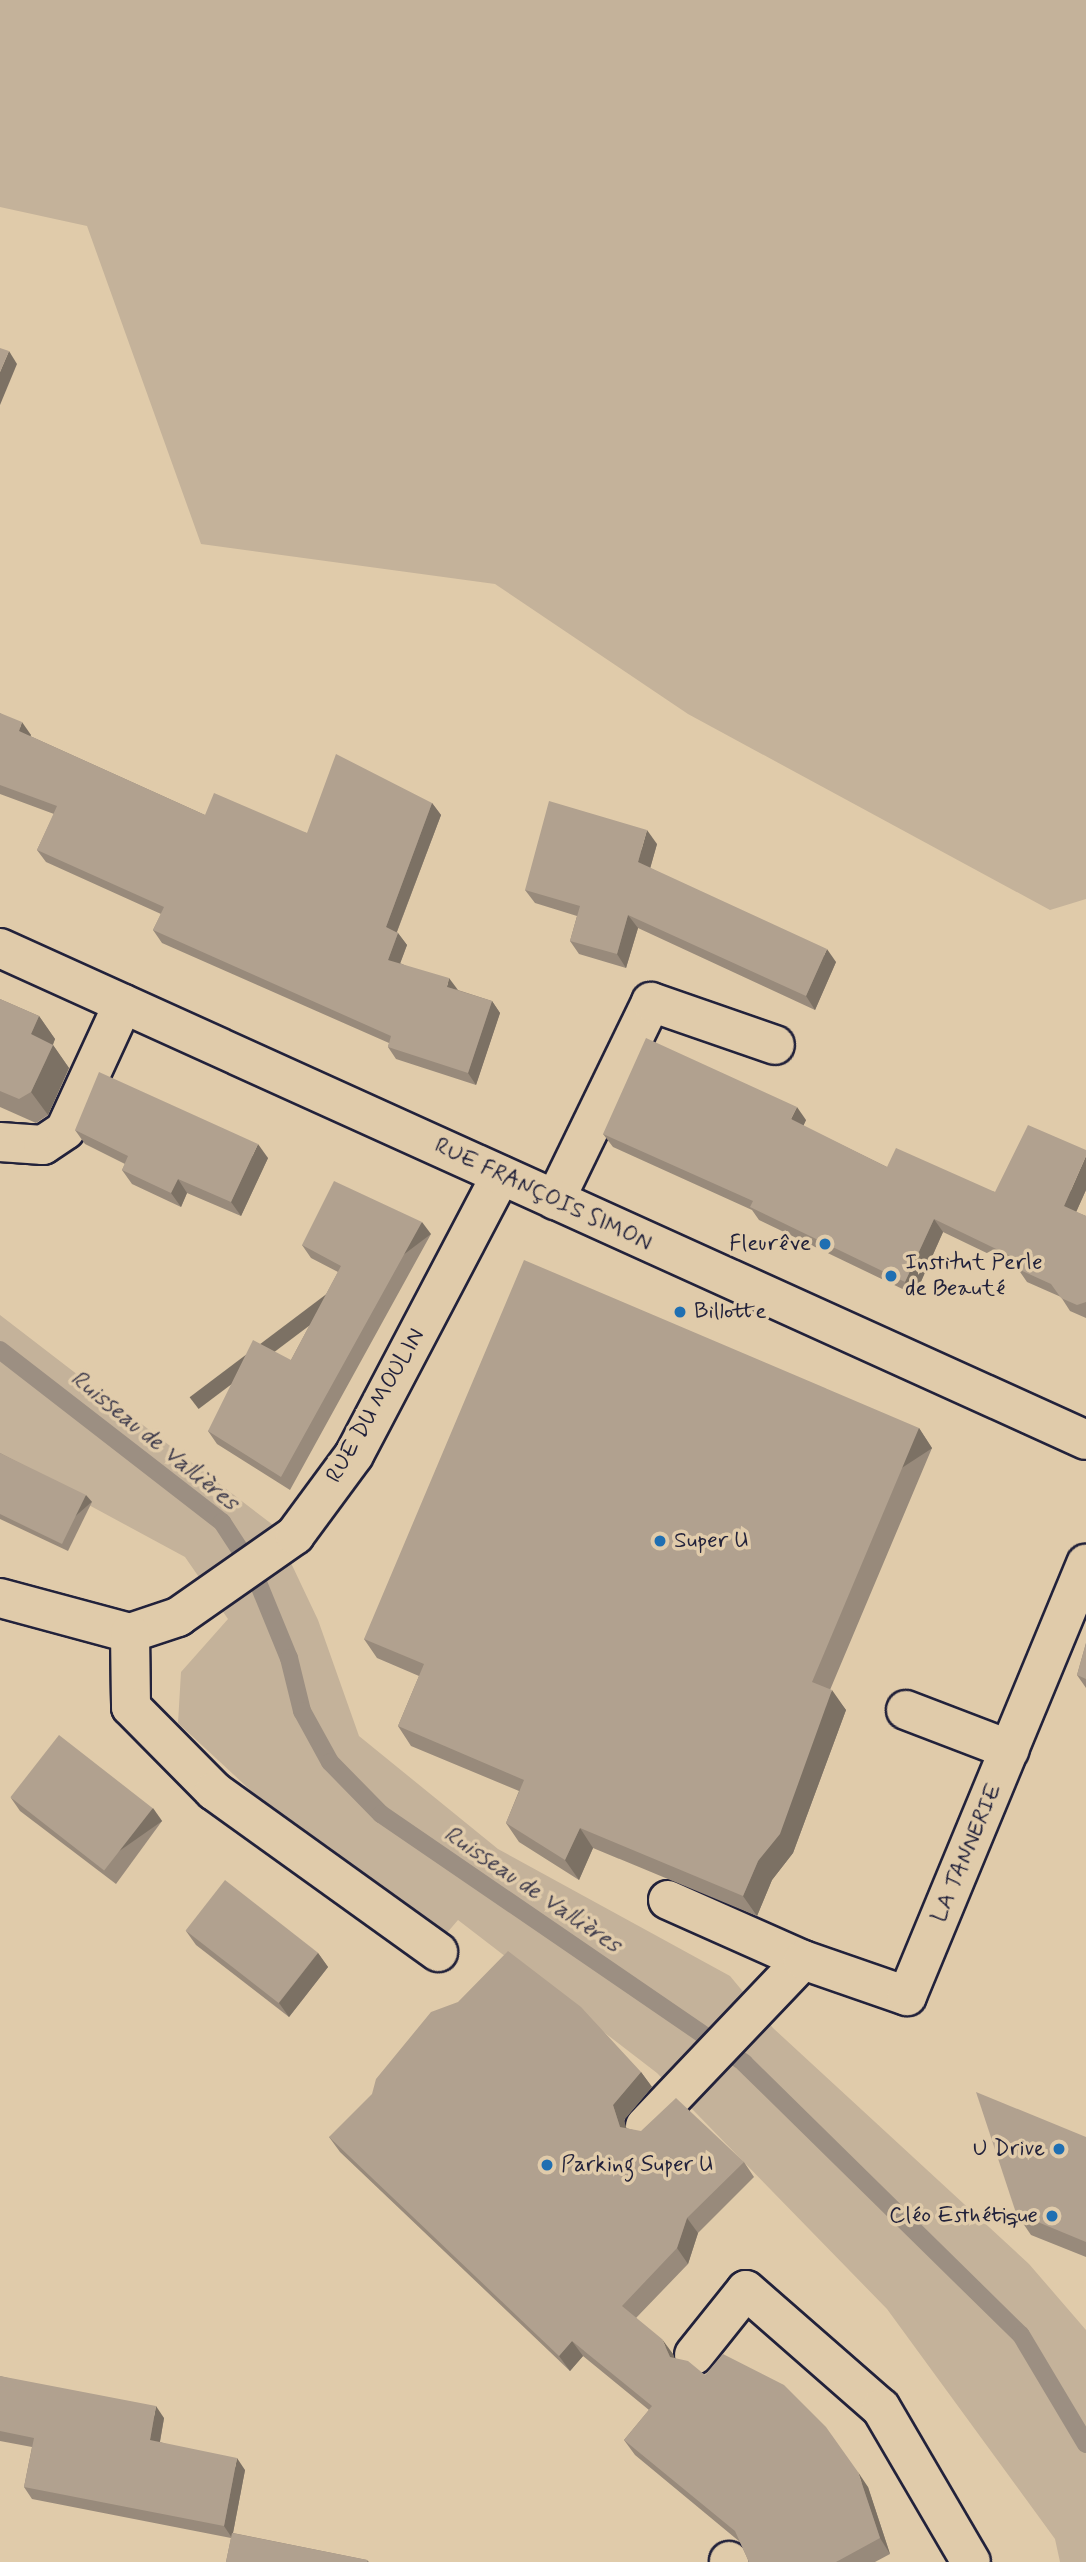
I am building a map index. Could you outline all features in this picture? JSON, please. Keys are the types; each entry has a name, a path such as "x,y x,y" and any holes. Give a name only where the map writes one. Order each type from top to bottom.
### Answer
{"main road":[{"name":"RUE FRANÇOIS SIMON","path":"0,948 1086,1440"},
{"path":"555,1200 651,1002 775,1045"},
{"path":"0,1142 43,1145 65,1130 123,1004"},
{"name":"RUE DU MOULIN","path":"130,1633 178,1617 295,1535 354,1455 501,1175"},
{"name":"LA TANNERIE","path":"803,1960 907,1996 1086,1564"},
{"path":"0,1598 130,1633 131,1707 214,1791 438,1952"},
{"path":"906,1710 1010,1750"},
{"path":"657,2113 803,1960 668,1900"},
{"path":"694,2355 746,2290 881,2407 964,2560"}],"shaded area":[{"path":"0,0 1086,0 1086,899 1050,910 688,714 495,584 201,544 87,226 0,207"},
{"path":"0,1315 273,1525 318,1620 359,1736 498,1849 730,1976 773,2028 1029,2264 1086,2330 1086,2562 1060,2562 1055,2539 887,2309 657,2073 458,1920 428,1955 178,1723 181,1672 228,1619 185,1557 0,1457"}],"building":[{"path":"0,348 9,351 0,372"},
{"path":"0,713 22,722 19,731 205,815 214,793 307,833 336,754 432,803 386,927 398,933 388,960 449,978 447,987 492,1001 468,1073 388,1047 391,1036 153,930 164,907 37,850 57,806 0,785"},
{"path":"549,801 647,830 638,862 827,949 806,996 628,915 617,954 570,941 580,906 525,890"},
{"path":"0,999 39,1016 31,1034 53,1045 31,1092 19,1099 0,1091"},
{"path":"646,1038 797,1107 791,1119 887,1167 896,1148 995,1192 1028,1125 1086,1150 1086,1156 1064,1206 1086,1216 1086,1302 1077,1305 1061,1298 1051,1284 1018,1269 1021,1261 934,1219 905,1282 750,1207 753,1201 603,1134"},
{"path":"99,1072 258,1144 231,1202 178,1179 171,1193 122,1170 128,1156 75,1130"},
{"path":"334,1181 422,1222 281,1477 208,1431 253,1340 291,1360 341,1266 302,1245"},
{"name":"Super U","path":"524,1260 919,1428 812,1682 832,1690 780,1834 758,1861 743,1896 580,1828 565,1860 506,1823 524,1780 398,1726 424,1664 364,1639"},
{"path":"0,1453 86,1495 62,1544 0,1514"},
{"path":"1086,1643 1086,1679 1077,1675"},
{"path":"59,1735 153,1808 104,1871 10,1797"},
{"path":"225,1880 318,1953 279,2003 186,1930"},
{"name":"Parking Super U","path":"508,1951 581,2007 641,2072 613,2105 620,2127 641,2131 676,2098 744,2162 687,2218 677,2248 622,2306 662,2339 670,2357 688,2361 705,2375 723,2354 784,2385 826,2427 858,2472 880,2538 836,2562 749,2562 735,2531 624,2440 652,2406 572,2341 559,2356 329,2137 372,2094 376,2079 431,2012 458,2002"},
{"path":"976,2092 1086,2137 1086,2242 1016,2213"},
{"path":"0,2376 156,2406 150,2440 237,2458 224,2526 24,2487 34,2438 0,2431"},
{"path":"232,2533 367,2560 367,2562 226,2562"}],"waterway":[{"name":"Ruisseau de Vallières","path":"0,1350 222,1522 252,1568 289,1658 302,1711 330,1762 381,1814 744,2063 1021,2335 1086,2444"}],"place":[{"name":"Fleurêve","path":"825,1244"},
{"name":"Institut Perle de Beauté","path":"891,1276"},
{"name":"Billotte","path":"680,1312"},
{"name":"Super U","path":"660,1541"},
{"name":"U Drive","path":"1059,2149"},
{"name":"Parking Super U","path":"547,2165"},
{"name":"Cléo Esthétique","path":"1052,2216"}]}
